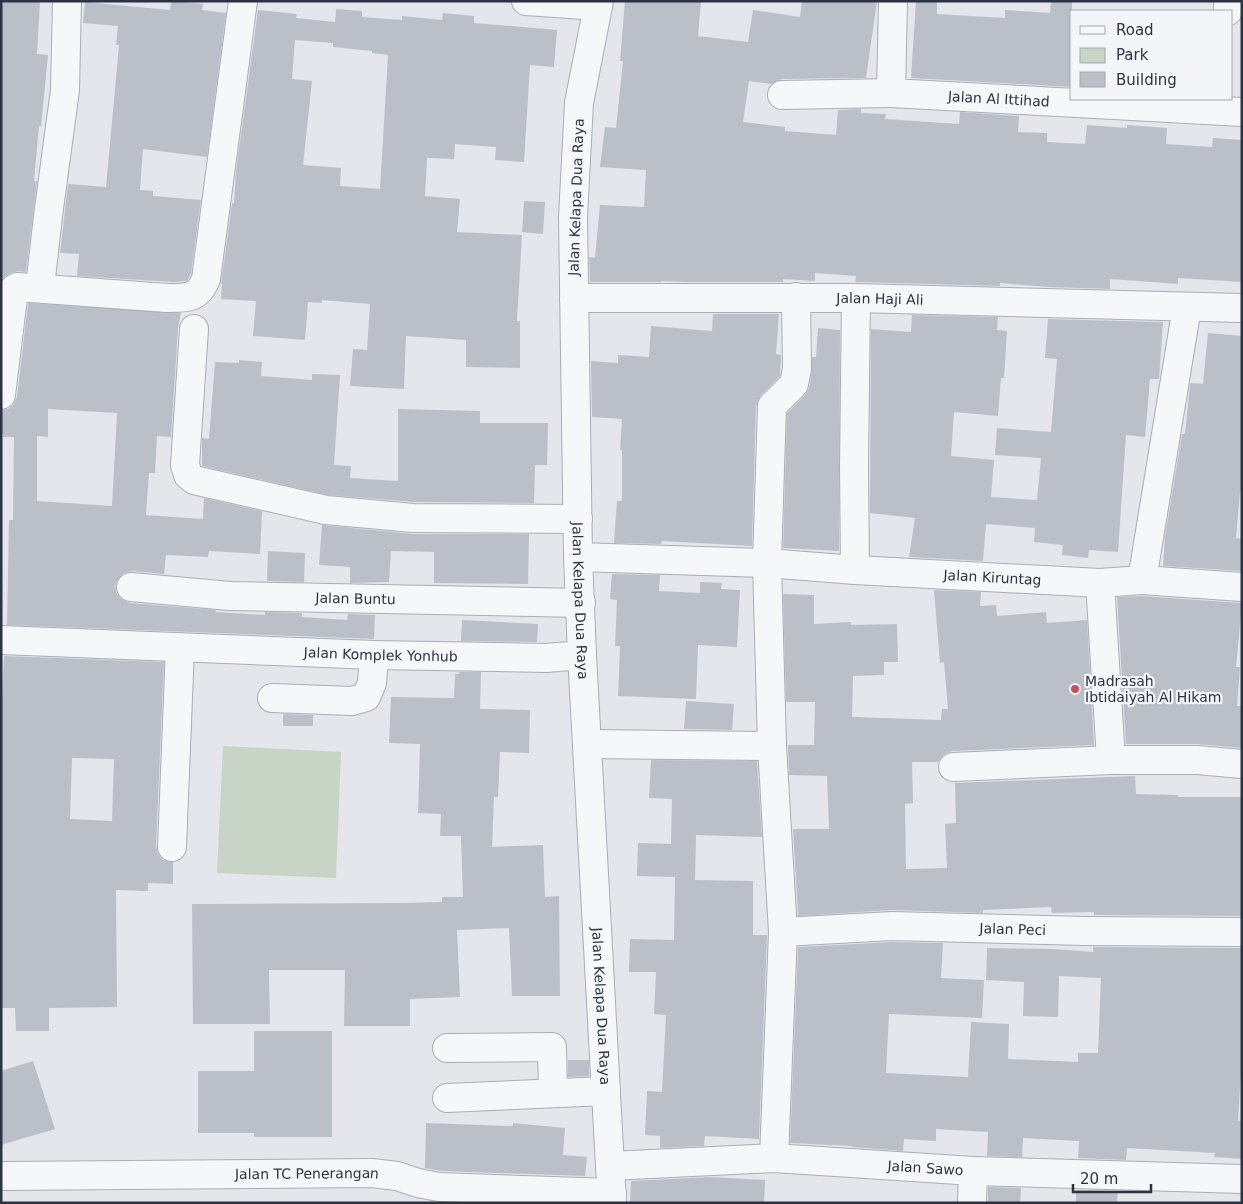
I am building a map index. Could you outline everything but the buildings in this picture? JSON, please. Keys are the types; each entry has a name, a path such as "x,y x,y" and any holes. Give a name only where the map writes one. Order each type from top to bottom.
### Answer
{"street":[{"path":"40,288 65,90 67,1"},
{"path":"1,395 14,289 17,287 167,298 183,298 195,295 202,288 206,279 243,1"},
{"path":"526,1 599,4"},
{"path":"891,93 893,1"},
{"name":"Jalan Kelapa Dua Raya","path":"599,4 579,104 572,217 578,557 612,1198"},
{"name":"Jalan Al Ittihad","path":"782,95 891,93 1233,107"},
{"path":"774,1158 783,932 772,746 767,563 772,406 794,384 797,369 796,297"},
{"name":"Jalan Haji Ali","path":"574,298 796,297 1242,308"},
{"path":"855,570 856,298"},
{"path":"1142,580 1187,307"},
{"path":"194,329 185,465 188,475 194,480 326,510 403,518 578,519"},
{"name":"Jalan Kiruntag","path":"578,557 767,563 855,570 1100,583"},
{"path":"1111,760 1100,583 1142,580 1242,586"},
{"name":"Jalan Buntu","path":"131,587 230,596 580,603"},
{"name":"Jalan Komplek Yonhub","path":"1,640 374,655 546,658 582,655"},
{"path":"172,847 180,648"},
{"path":"272,698 352,702 366,697 372,683 374,655"},
{"path":"587,744 772,746"},
{"path":"953,767 1111,760 1197,760 1242,764"},
{"name":"Jalan Peci","path":"783,932 892,926 1085,931 1242,932"},
{"path":"447,1048 552,1047 553,1093"},
{"path":"447,1098 606,1092"},
{"name":"Jalan Sawo","path":"610,1166 774,1158 974,1170 1242,1179"},
{"path":"972,1203 974,1170"},
{"name":"Jalan TC Penerangan","path":"1,1176 372,1173 397,1176 439,1187 612,1198"}],"green space":[{"path":"223,746 341,752 336,878 217,873"}],"place":[{"name":"Madrasah Ibtidaiyah Al Hikam","path":"1075,689"}]}
